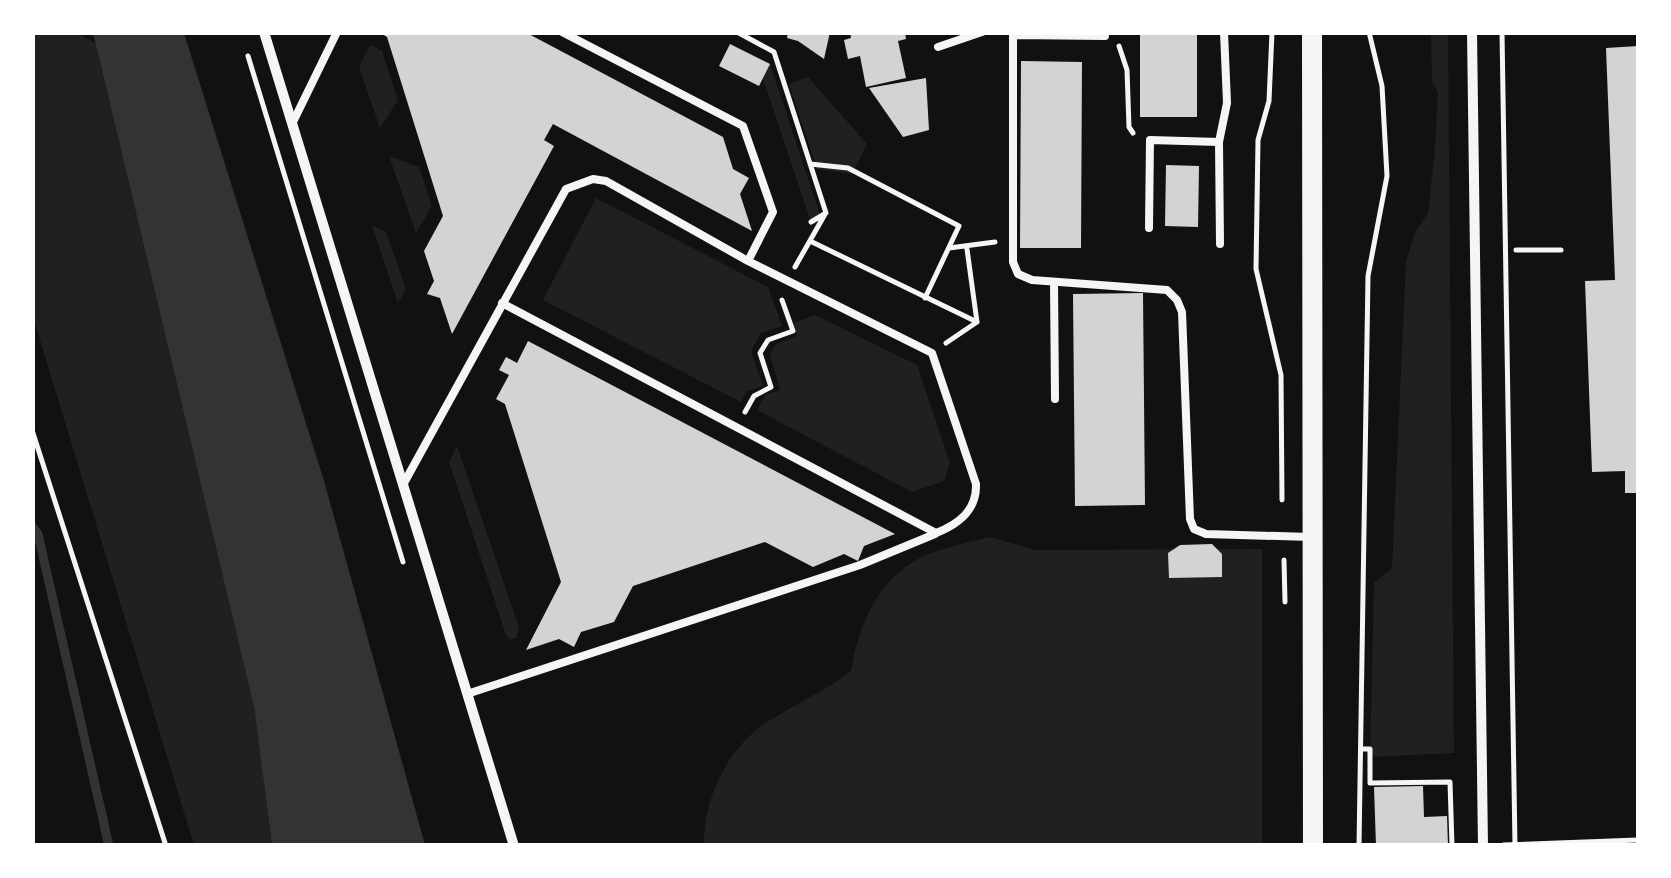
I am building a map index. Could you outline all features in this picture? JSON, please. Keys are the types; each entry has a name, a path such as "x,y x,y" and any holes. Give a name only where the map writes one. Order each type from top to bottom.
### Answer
{"main road":[{"path":"1312,32 1313,846"}],"street":[{"path":"264,32 514,846"},
{"path":"1472,32 1483,846"}],"lane":[{"path":"292,124 337,32"},
{"path":"938,47 982,32"},
{"path":"1220,244 1220,142 1227,102 1224,32"},
{"path":"567,34 743,126 772,212 748,261"},
{"path":"1105,36 1013,35 1013,262 1018,274 1032,280 1166,290 1177,300 1182,312 1190,520 1194,529 1206,534 1311,536"},
{"path":"1149,228 1150,140 1220,142"},
{"path":"402,485 566,189 593,179 606,181 748,261 932,354 976,484 976,497 963,518 860,565 466,694"},
{"path":"1054,282 1055,399"},
{"path":"502,303 936,533"}],"path":[{"path":"736,32 774,52 826,213 788,281"},
{"path":"1272,32 1269,101 1258,140 1256,269 1281,375 1282,500"},
{"path":"1360,846 1368,276 1387,176 1382,86 1369,32"},
{"path":"1502,32 1514,845"},
{"path":"1105,36 1119,45 1127,70 1129,127 1135,136 1150,140"},
{"path":"810,164 848,168 959,226 925,298"},
{"path":"811,222 826,213"},
{"path":"948,248 1013,238"},
{"path":"810,241 977,322"},
{"path":"967,248 977,322"},
{"path":"1516,250 1561,250"},
{"path":"738,428 754,396 772,387 760,353 768,340 792,331 773,274"},
{"path":"932,354 977,322"},
{"path":"32,430 166,846"},
{"path":"1361,749 1370,749 1370,783 1450,782 1452,846"},
{"path":"1503,845 1638,840"}],"shaded area":[{"path":"32,33 77,33 95,43 254,707 272,845 194,845 33,317"},
{"path":"93,33 184,33 324,481 425,845 272,845 254,707"},
{"path":"1431,33 1448,33 1454,753 1370,757 1374,583 1392,568 1406,261 1415,232 1428,213 1435,150 1438,92 1432,82"},
{"path":"370,45 382,51 398,100 380,128 359,67"},
{"path":"770,64 820,215 810,219 763,78"},
{"path":"808,77 867,144 852,174 817,169 789,84"},
{"path":"389,156 419,167 432,206 416,233"},
{"path":"596,198 768,287 782,326 761,333 751,351 763,386 747,391 741,402 543,300"},
{"path":"372,225 386,232 406,289 398,303"},
{"path":"815,315 917,365 950,463 944,481 912,492 757,410 765,395 780,390 770,355 776,344 797,336 793,323"},
{"path":"457,446 519,627 516,638 510,640 449,462"},
{"path":"990,537 1035,550 1262,549 1262,845 704,846 708,811 728,762 764,724 851,671 866,618 897,574 929,554"}],"building":[{"path":"379,32 525,32 723,137 733,169 749,178 740,194 752,231 553,124 544,140 554,146 452,334 440,298 427,294 434,281 424,251 443,216 387,37"},
{"path":"788,32 830,32 824,59 787,38"},
{"path":"850,32 905,32 906,39 898,41 906,78 866,87 860,56 848,59 844,40 851,38"},
{"path":"1140,32 1197,32 1197,117 1140,117"},
{"path":"730,44 770,64 759,86 719,66"},
{"path":"1638,46 1638,493 1625,493 1625,471 1592,472 1585,281 1615,280 1606,48"},
{"path":"1021,61 1082,62 1081,248 1020,248"},
{"path":"926,78 929,130 903,137 869,88"},
{"path":"1166,165 1199,166 1198,227 1165,226"},
{"path":"1143,293 1145,505 1075,506 1073,294"},
{"path":"528,341 895,534 864,546 858,561 844,554 813,567 765,542 633,586 614,622 581,632 574,647 559,639 526,650 561,582 505,404 496,399 509,375 499,370 506,357 517,363"},
{"path":"1212,544 1222,554 1222,577 1169,578 1168,553 1180,545"},
{"path":"1423,786 1424,817 1447,816 1448,846 1376,846 1374,787"}],"waterway":[{"path":"32,526 38,534 109,846"}]}
